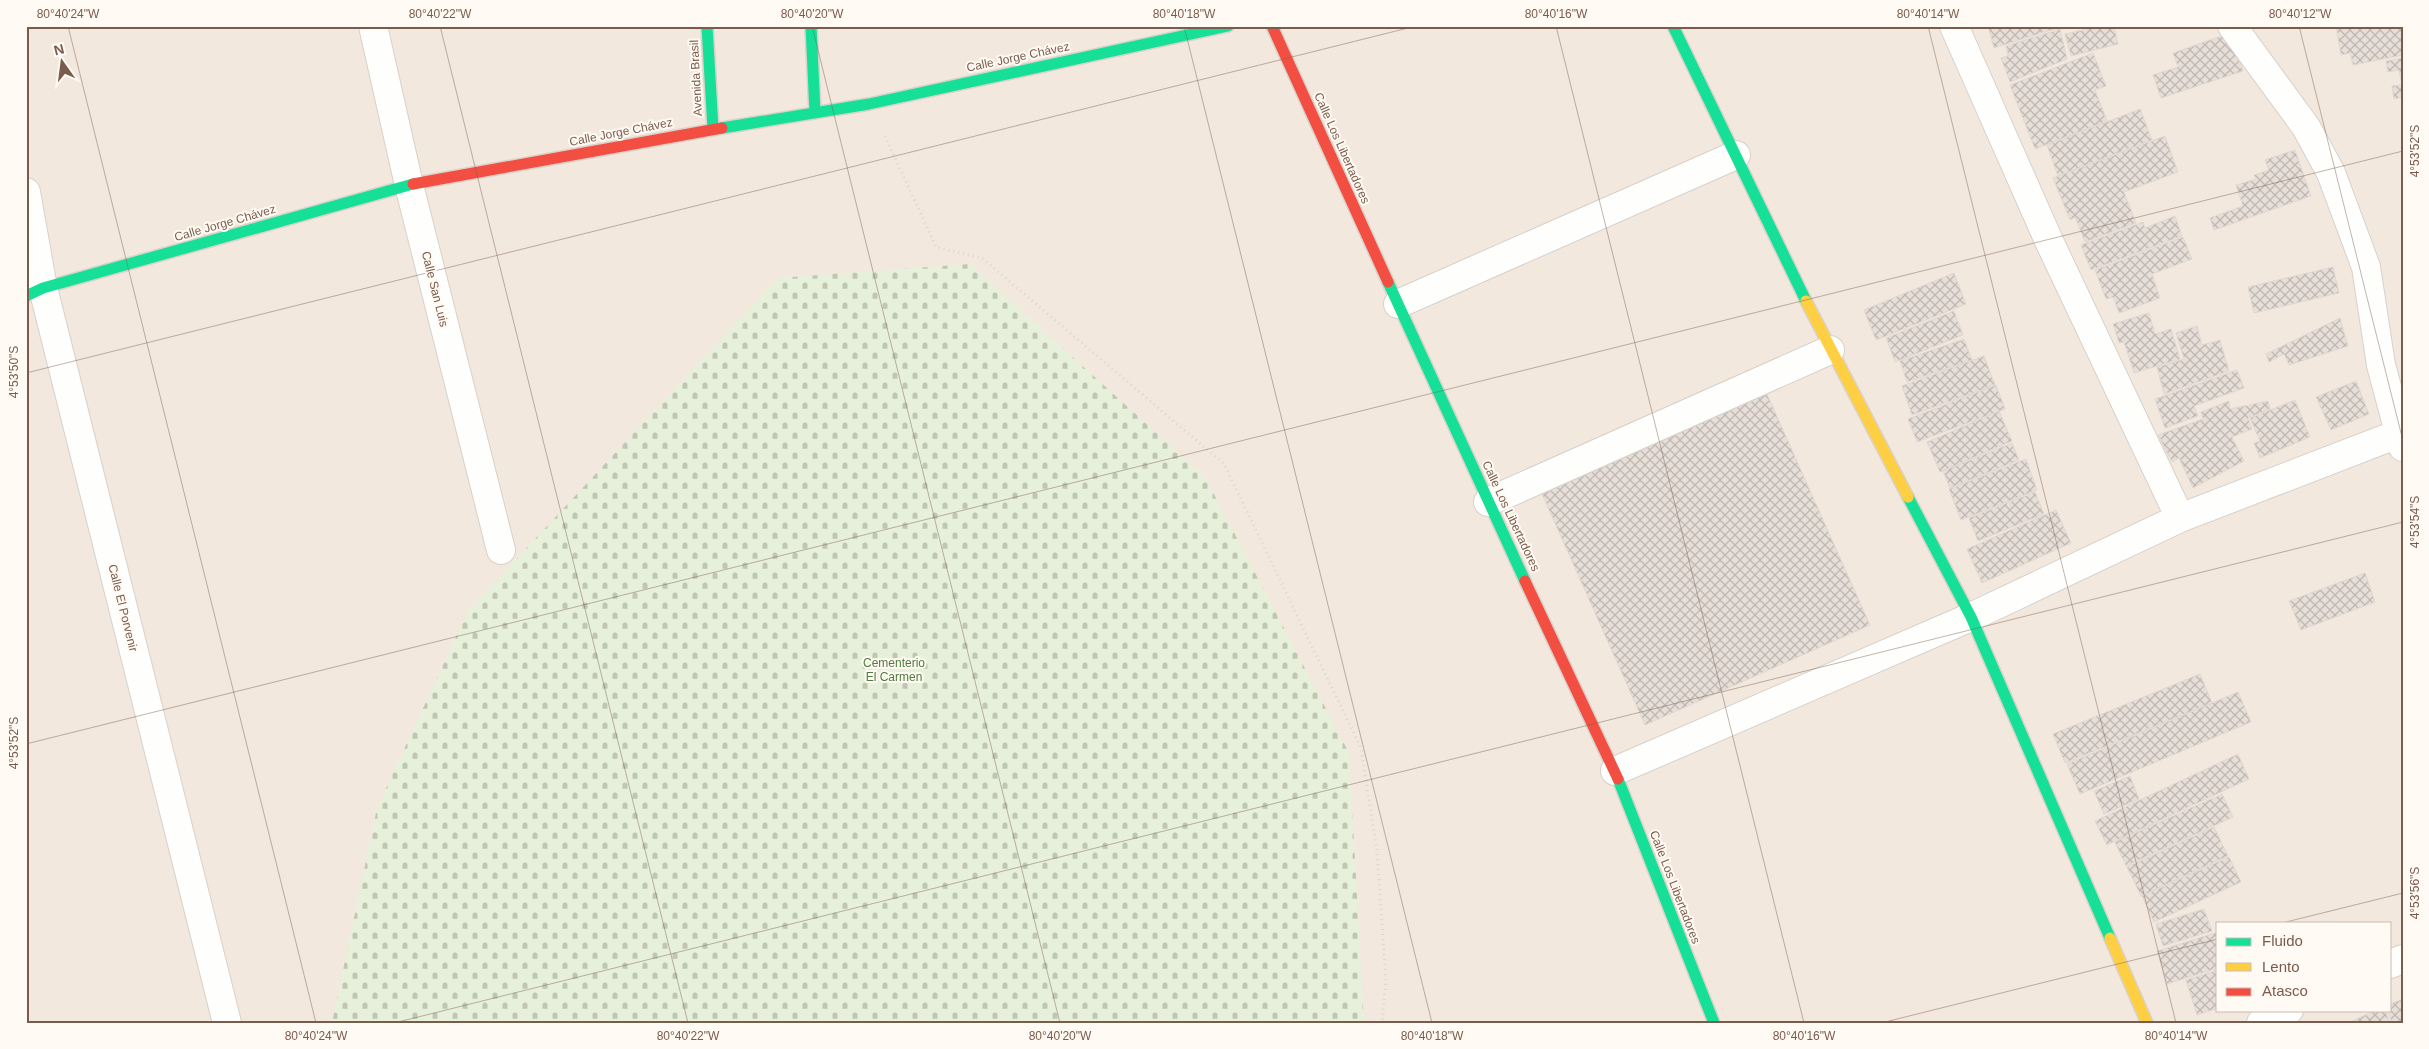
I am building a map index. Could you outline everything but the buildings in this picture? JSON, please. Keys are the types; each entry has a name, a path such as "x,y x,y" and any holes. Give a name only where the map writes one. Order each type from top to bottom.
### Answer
{"street":[{"name":"Calle San Luis","path":"373,26 409,185 501,550"},
{"name":"Avenida Brasil","path":"707,26 713,129"},
{"path":"811,26 815,113"},
{"name":"Calle Jorge Chávez","path":"35,292 409,185 713,129 870,104 1228,26"},
{"name":"Calle Los Libertadores","path":"1272,26 1488,502 1615,771 1714,1023"},
{"path":"1673,26 1830,350 1971,617 2147,1023"},
{"path":"1954,26 2049,241 2180,518"},
{"path":"1615,771 1971,617 2180,518 2401,438 2381,365 2366,267 2331,173 2306,127 2232,26"},
{"path":"1398,304 1736,155"},
{"name":"Calle El Porvenir","path":"26,192 35,292 228,1023"},
{"path":"1488,502 1830,350"},
{"path":"2261,1023 2285,1012"}],"path":[{"path":"870,104 936,247 982,258 1224,464 1361,748 1377,851 1386,981 1382,1023"}],"shaded area":[{"path":"26,26 2403,26 2403,1023 26,1023"}],"green space":[{"name":"Cementerio El Carmen","path":"970,264 1205,477 1349,753 1364,1023 332,1023 377,808 468,611 778,278"}],"traffic: fast":[{"path":"707,26 713,129"},
{"path":"811,26 815,113"},
{"path":"722,128 869,104 1228,26"},
{"path":"1673,26 1806,301"},
{"path":"26,296 43,288 413,184"},
{"path":"1388,282 1525,581"},
{"path":"1908,497 1971,617 2110,938"},
{"path":"1618,779 1714,1023"}],"traffic: slow":[{"path":"1806,301 1908,497"},
{"path":"2110,938 2147,1023"}],"traffic: jam":[{"path":"1272,26 1388,282"},
{"path":"413,184 722,128"},
{"path":"1525,581 1618,779"}]}
